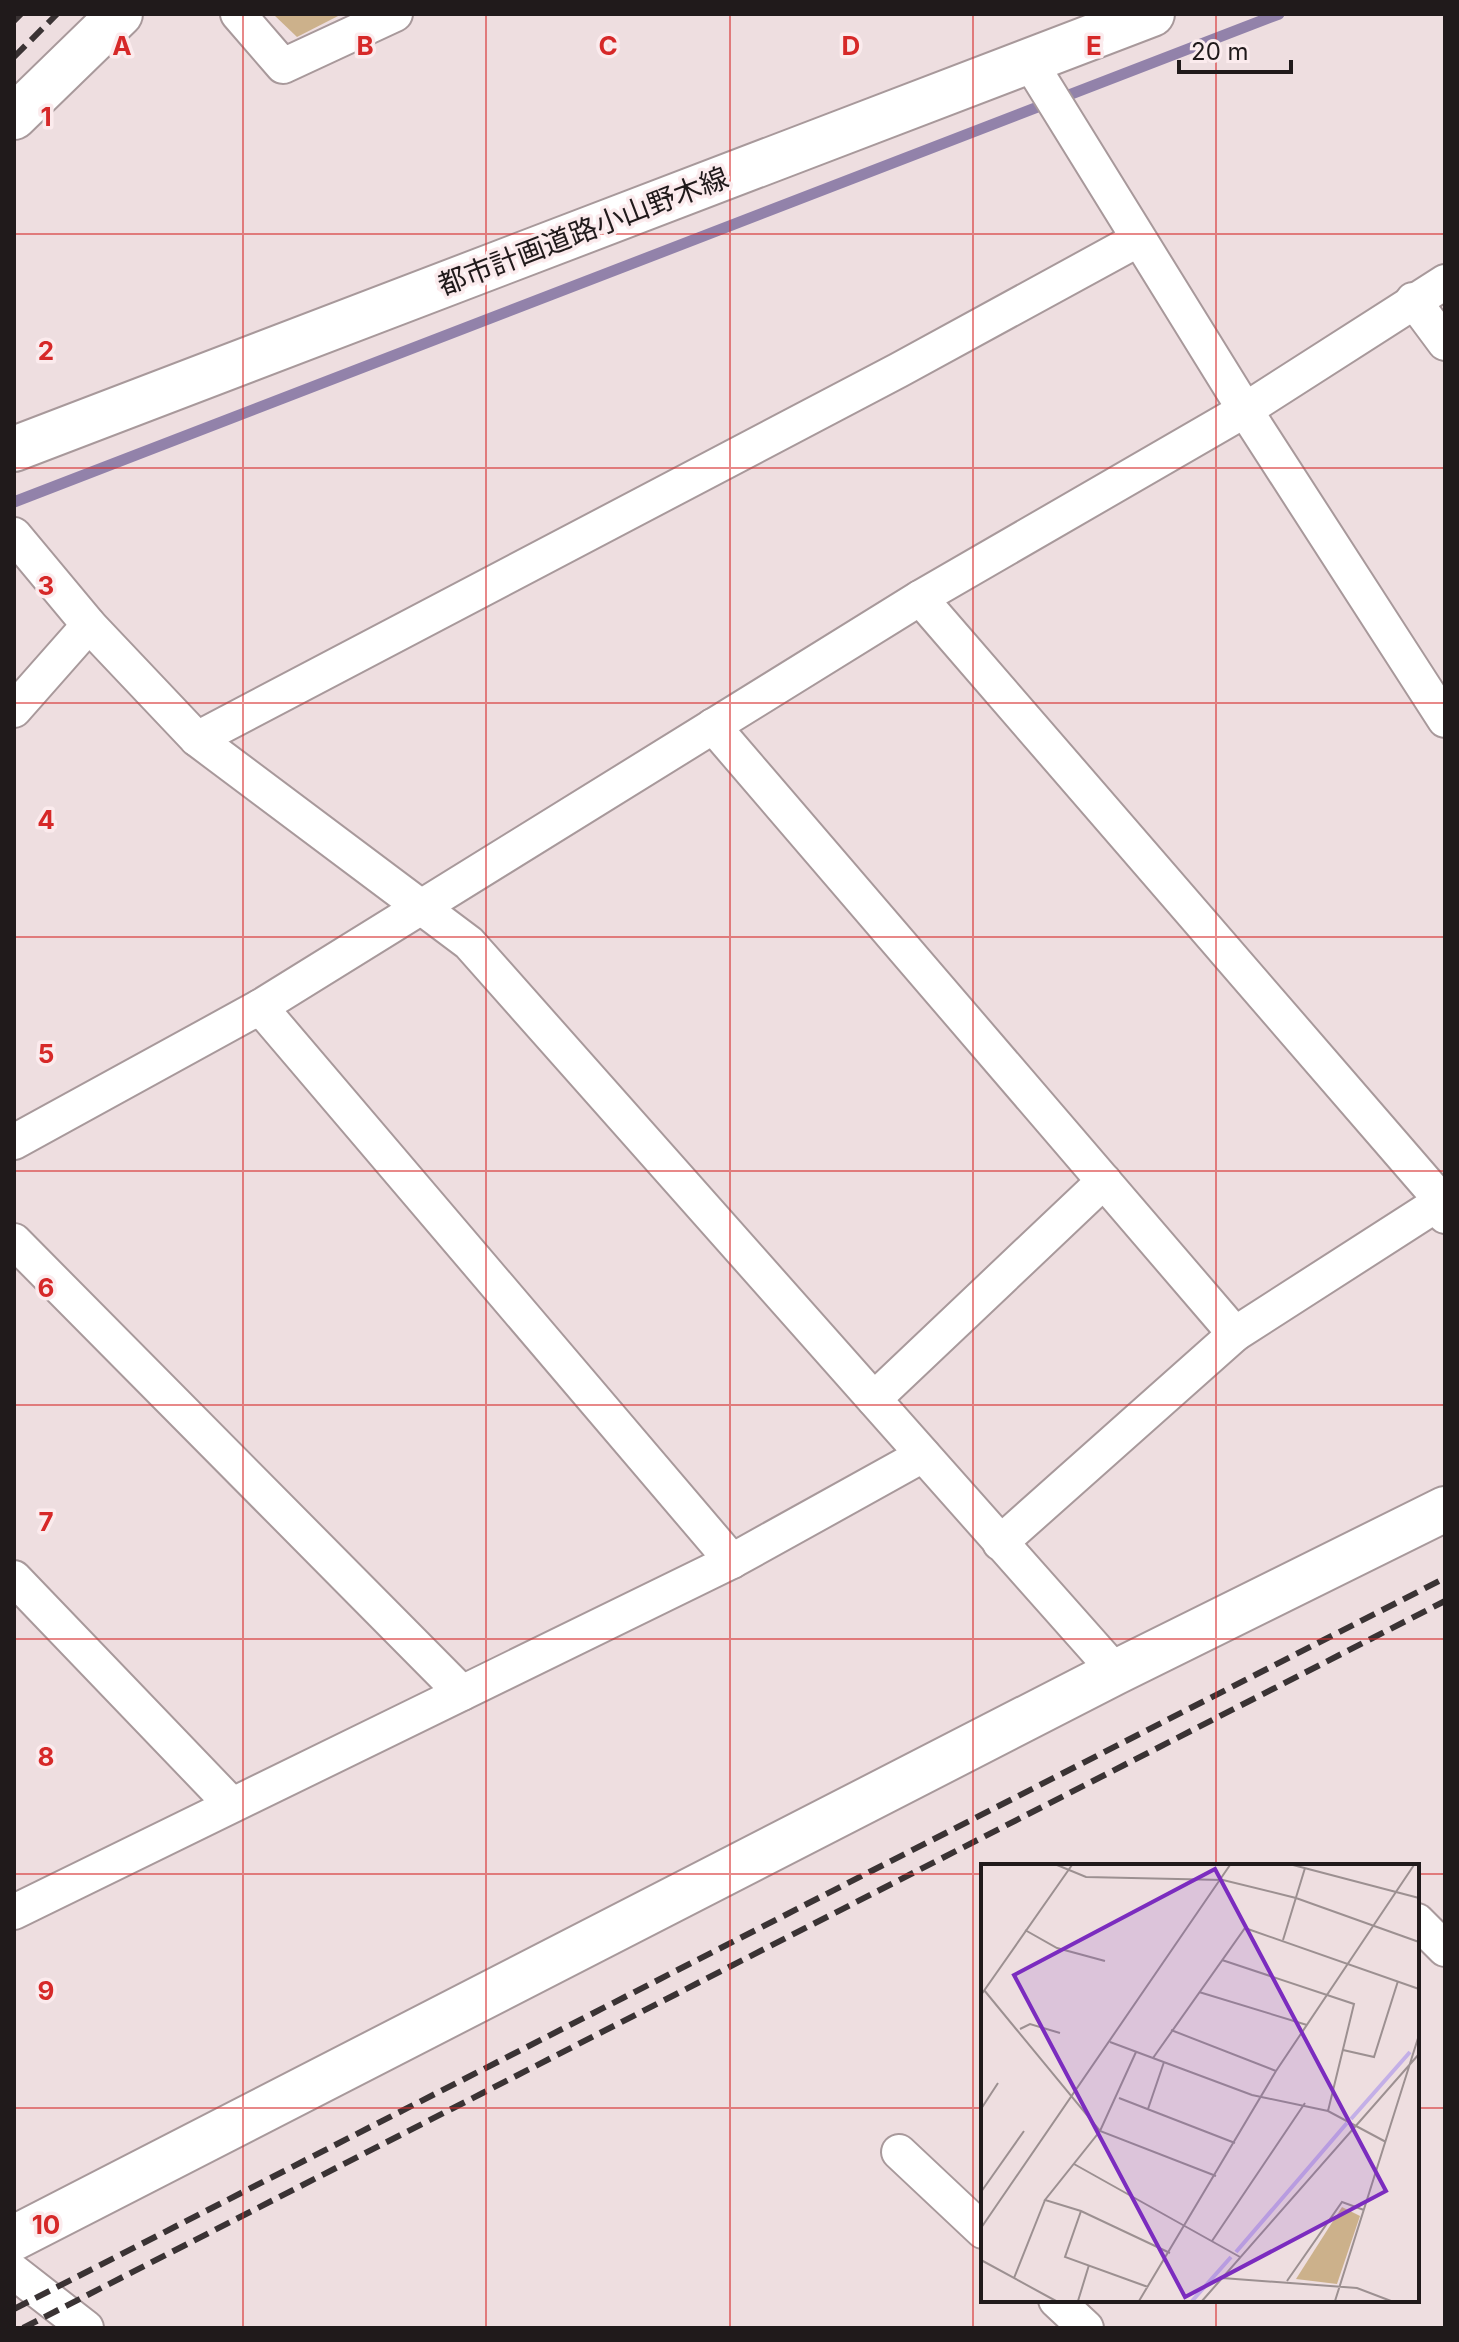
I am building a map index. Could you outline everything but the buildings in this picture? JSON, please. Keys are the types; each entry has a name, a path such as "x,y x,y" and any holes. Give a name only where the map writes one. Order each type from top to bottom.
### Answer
{"street":[{"path":"14,117 120,14"},
{"path":"238,14 283,66 395,14"},
{"name":"都市計画道路小山野木線","path":"14,449 1152,14"},
{"path":"1029,61 1137,240 1445,720"},
{"path":"197,739 899,370 1137,240"},
{"path":"14,1142 260,1007 920,598 1245,410 1445,282"},
{"path":"1413,300 1445,343"},
{"path":"14,535 89,625 197,739 469,943 1116,1672"},
{"path":"920,598 1444,1205 1235,1334 1000,1543"},
{"path":"14,710 89,625"},
{"path":"713,726 1235,1334"},
{"path":"260,1007 732,1561"},
{"path":"874,1399 1104,1181"},
{"path":"14,1241 462,1693"},
{"path":"14,1912 732,1561 923,1455"},
{"path":"14,2238 1116,1672 1445,1509"},
{"path":"14,1578 231,1804"},
{"path":"1419,1923 1445,1949"},
{"path":"899,2152 981,2229"},
{"path":"14,2272 86,2328"},
{"path":"1058,2302 1086,2328"}],"shaded area":[{"path":"273,14 342,14 297,37"}],"waterway":[{"path":"14,502 1279,14"}],"railway":[{"path":"14,21 21,14"},
{"path":"14,57 57,14"},
{"path":"14,2309 1445,1578"},
{"path":"23,2328 1445,1601"}]}
